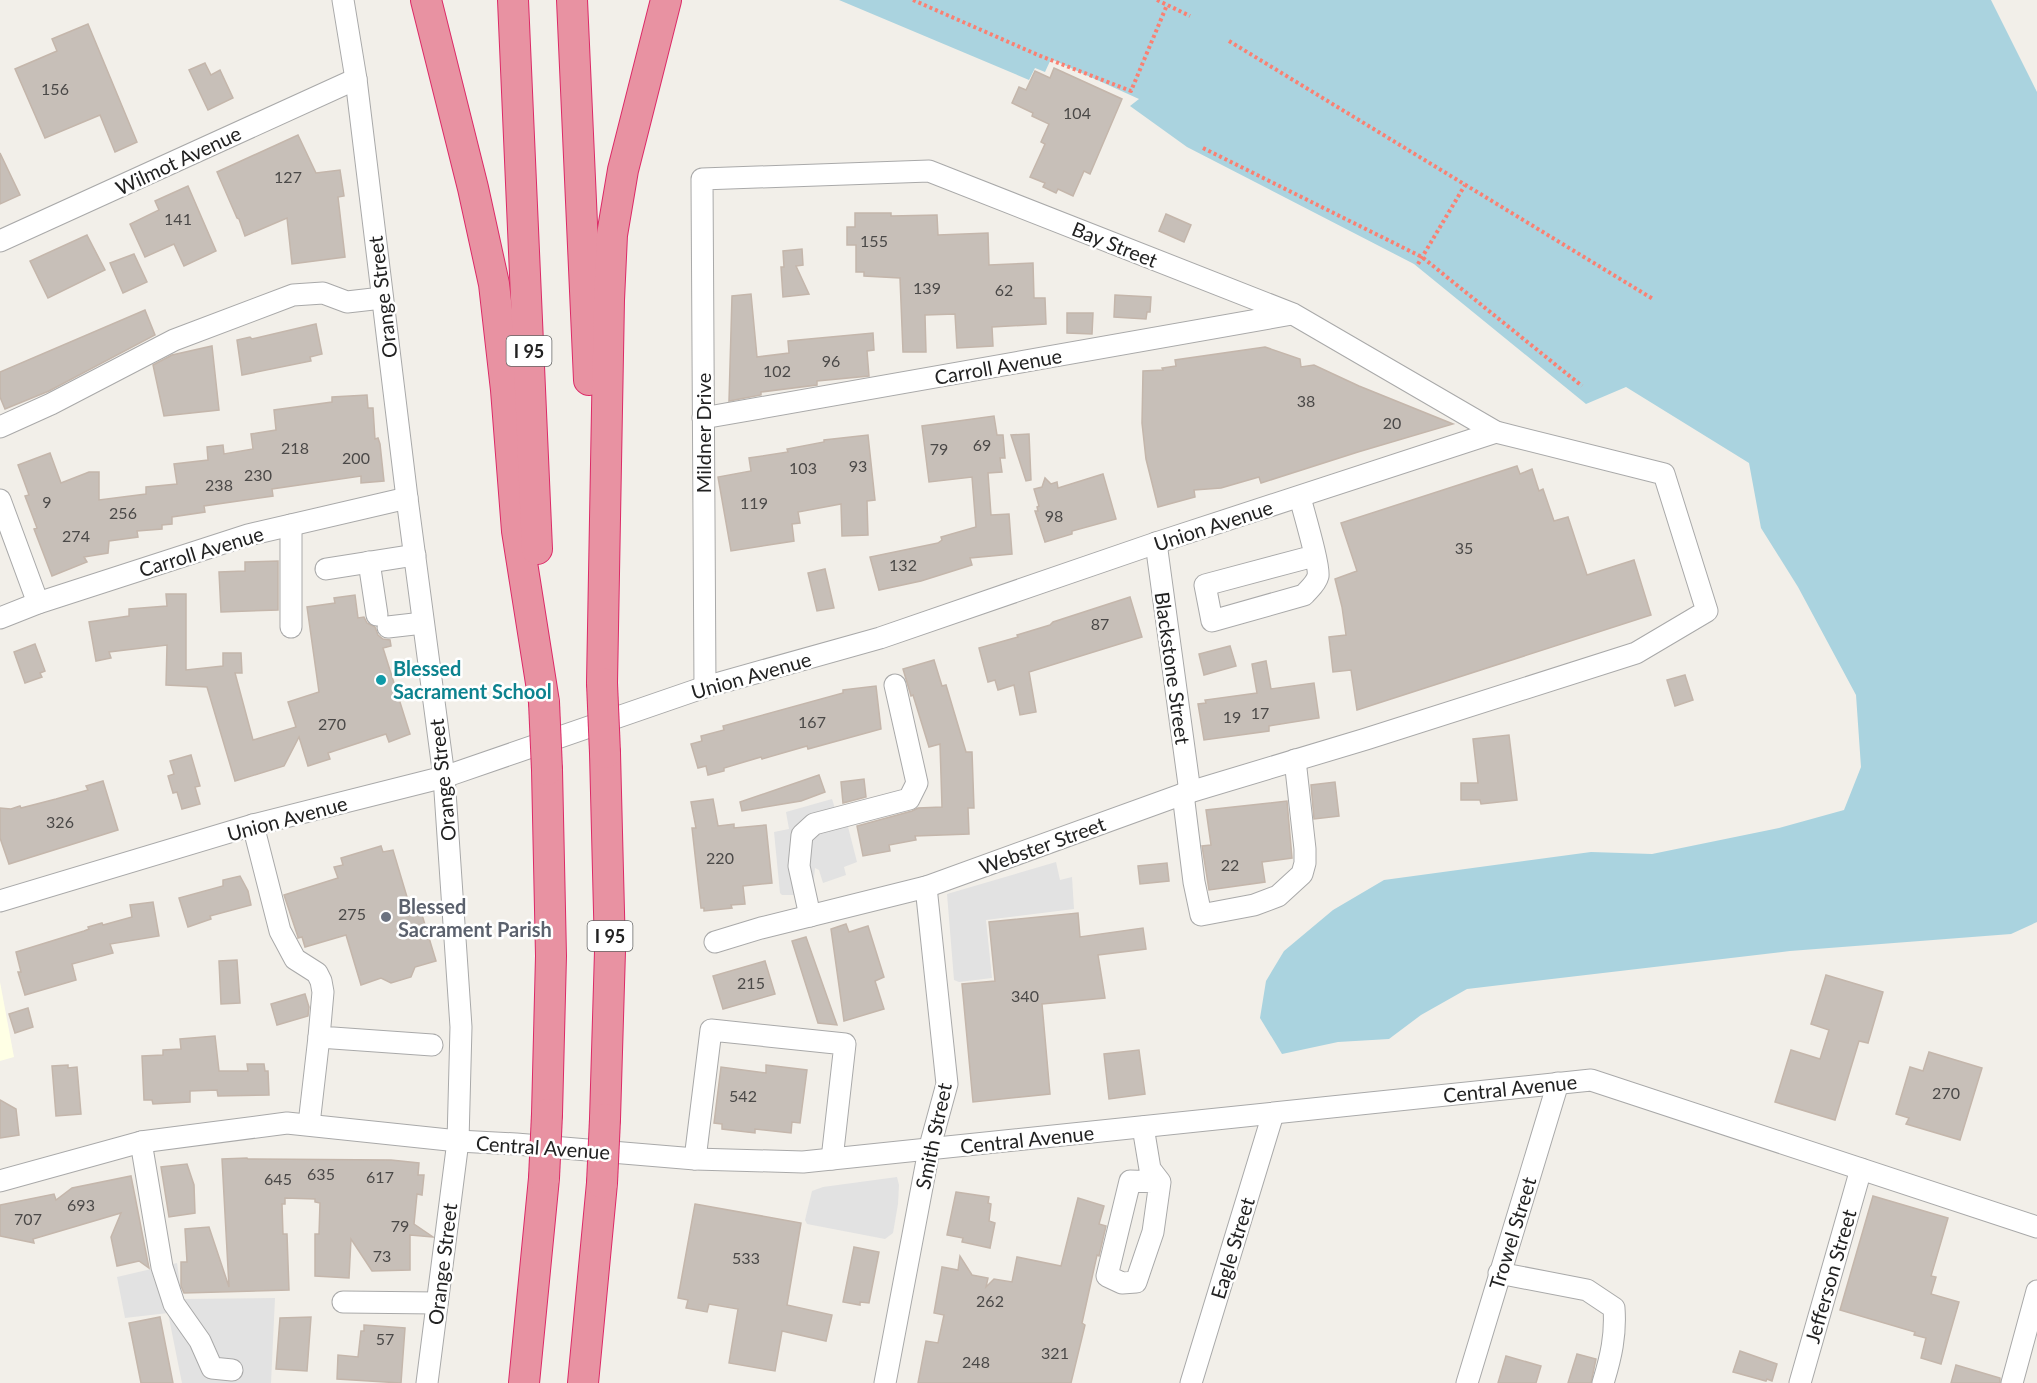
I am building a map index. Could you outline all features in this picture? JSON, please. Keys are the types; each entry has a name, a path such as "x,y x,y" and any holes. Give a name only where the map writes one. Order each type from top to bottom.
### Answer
{"highway":[{"path":"426,0 494,284 506,390 517,531 544,702"},
{"name":"I 95","path":"513,0 547,770 551,945 544,1178 524,1383"},
{"name":"I 95","path":"572,0 605,753 610,939 602,1182 583,1383"},
{"path":"602,683 612,235 623,170 666,0"}],"street":[{"name":"Orange Street","path":"343,0 356,79 406,498 444,777 461,1027 458,1141 427,1383"},
{"name":"Wilmot Avenue","path":"0,241 356,79"},
{"name":"Bay Street","path":"702,179 929,171 1293,314 1496,432 1664,474 1707,611 1636,653 1366,739"},
{"name":"Mildner Drive","path":"702,179 705,687"},
{"path":"0,427 51,404 174,340 293,295 323,292 347,302 382,298"},
{"name":"Carroll Avenue","path":"703,418 1293,314"},
{"name":"Union Avenue","path":"0,901 253,825 444,777 705,687 880,638 1156,543 1496,432"},
{"path":"1300,497 1314,556 1318,574 1314,584 1304,595 1212,621 1205,585 1314,556"},
{"name":"Carroll Avenue","path":"0,618 38,603 249,535 406,498"},
{"path":"0,500 38,603"},
{"path":"291,525 291,627"},
{"name":"Blackstone Street","path":"1156,543 1187,793 1194,882 1201,915 1254,905 1278,896 1302,874 1305,863 1295,760"},
{"path":"326,569 415,555"},
{"path":"369,562 383,621 423,623"},
{"path":"810,916 799,866 802,835 814,824 909,798 917,783 895,685"},
{"name":"Webster Street","path":"715,942 926,887 1187,793 1366,739"},
{"path":"253,825 280,931 295,959 317,973 321,981 323,992 309,1124"},
{"name":"Smith Street","path":"885,1383 929,1150 947,1084 926,887"},
{"path":"695,1159 711,1030 845,1044 831,1159"},
{"path":"319,1036 432,1045"},
{"name":"Central Avenue","path":"0,1181 141,1142 287,1123 458,1141 695,1159 803,1162 1591,1080 2037,1227"},
{"name":"Trowel Street","path":"1467,1383 1558,1083"},
{"name":"Eagle Street","path":"1191,1383 1273,1114"},
{"path":"1143,1127 1150,1169 1160,1182"},
{"path":"141,1142 162,1266 174,1304 200,1341 212,1368 232,1370"},
{"name":"Jefferson Street","path":"1800,1383 1861,1169"},
{"path":"1499,1273 1587,1290 1614,1308 1616,1325 1613,1347 1603,1383"},
{"path":"2012,1383 2037,1291"},
{"path":"343,1302 437,1303"}],"path":[{"path":"914,0 1038,55 1131,91 1167,4"},
{"path":"1157,0 1190,16"},
{"path":"1229,41 1653,299"},
{"path":"1203,148 1422,257 1582,386"},
{"path":"1418,264 1465,185"}],"shaded area":[{"path":"832,799 837,815 847,823 857,862 844,867 846,875 823,883 819,870 815,868 813,888 796,895 782,895 774,832 789,829 786,812"},
{"path":"1056,862 1060,880 1072,877 1074,909 986,920 992,978 959,982 954,980 947,894"},
{"path":"0,982 14,1057 0,1061"},
{"path":"897,1177 898,1204 893,1233 885,1239 807,1224 805,1220 812,1191 823,1187"},
{"path":"177,1263 182,1299 275,1298 271,1383 182,1383 168,1313 125,1318 117,1277"}],"water":[{"path":"839,0 1991,0 2037,92 2037,922 2011,934 1790,951 1467,989 1421,1015 1389,1039 1338,1042 1282,1054 1260,1018 1266,981 1284,951 1333,910 1384,880 1591,852 1652,854 1779,828 1844,810 1861,767 1856,695 1798,587 1761,528 1749,463 1626,387 1586,404 1414,264 1187,147 1130,106 1139,99 1051,59 1045,72 1035,68 1029,80"}],"building":[{"path":"88,24 137,142 115,152 100,115 45,138 15,69 57,51 52,39"},
{"path":"205,63 211,75 220,70 233,98 208,110 189,70"},
{"path":"1054,68 1122,99 1090,174 1084,171 1073,196 1058,189 1056,193 1043,187 1045,183 1030,177 1045,144 1041,142 1049,124 1012,103 1019,87 1026,90 1035,71 1050,78"},
{"path":"298,135 316,173 340,170 344,196 338,197 345,257 292,264 287,218 245,236 217,172"},
{"path":"0,153 20,195 0,204"},
{"path":"188,186 216,251 184,266 174,244 145,257 130,224 159,210 155,201"},
{"path":"855,213 891,213 891,216 937,215 938,235 988,233 989,265 1033,263 1034,298 1045,298 1046,324 992,327 993,346 957,348 955,314 925,315 926,352 903,352 900,278 864,276 864,272 856,272 856,245 847,245 847,227 855,227"},
{"path":"1166,214 1191,225 1184,242 1159,231"},
{"path":"87,235 105,270 48,298 30,261"},
{"path":"802,249 803,265 796,266 809,294 783,297 781,267 784,267 783,251"},
{"path":"134,254 147,282 123,293 110,263"},
{"path":"751,294 757,357 789,353 788,341 873,333 874,350 867,351 869,376 817,381 817,385 761,392 761,395 729,401 732,296"},
{"path":"1115,295 1151,297 1150,312 1147,312 1146,319 1114,317"},
{"path":"145,310 155,335 49,391 5,409 0,397 0,372"},
{"path":"1067,313 1093,313 1092,334 1067,333"},
{"path":"316,324 322,354 310,357 311,361 242,375 237,340 250,337 252,339"},
{"path":"212,346 219,410 164,416 153,365 172,355"},
{"path":"1265,347 1300,359 1301,367 1314,365 1453,424 1261,483 1259,477 1221,488 1194,490 1195,497 1158,507 1146,459 1142,423 1143,371 1163,370 1162,368 1176,366 1175,360"},
{"path":"367,395 368,408 373,408 375,439 378,438 380,444 384,481 361,483 361,476 272,489 273,496 204,506 205,512 172,517 172,524 162,525 162,529 137,531 138,537 109,541 108,553 84,557 87,562 52,576 34,529 37,528 25,496 29,495 18,465 50,453 61,483 89,472 99,472 99,500 146,494 146,487 177,484 174,464 208,460 207,447 223,445 224,454 253,449 251,434 276,430 274,410 332,402 332,397"},
{"path":"994,416 997,435 1003,435 1005,458 1000,458 1002,472 988,473 991,515 1009,514 1012,554 970,558 972,565 921,581 879,590 870,557 938,543 942,540 941,537 976,527 972,477 929,482 922,426"},
{"path":"1029,434 1031,480 1026,481 1011,435"},
{"path":"868,435 875,500 867,501 868,535 842,536 841,504 798,512 800,523 792,524 794,541 731,551 718,477 751,471 749,458 788,452 787,449 824,442 824,440"},
{"path":"1517,466 1520,474 1532,469 1539,491 1543,489 1554,521 1568,517 1587,575 1634,560 1651,615 1357,710 1351,670 1333,672 1329,637 1346,635 1335,579 1357,571 1341,523"},
{"path":"1103,474 1116,519 1072,531 1072,534 1045,542 1035,511 1038,511 1039,506 1034,489 1042,487 1045,478 1051,484 1057,482 1058,488"},
{"path":"278,561 278,610 221,612 219,572 245,571 245,562"},
{"path":"825,569 834,608 817,611 808,573"},
{"path":"166,594 186,594 186,670 223,666 223,653 241,653 242,673 235,673 253,740 296,727 288,702 319,692 307,607 335,603 334,598 355,595 358,618 364,617 367,623 375,627 378,635 390,640 391,646 383,648 410,734 389,742 386,734 328,753 330,759 308,766 299,737 284,766 235,781 207,687 166,685 167,645 109,652 111,658 96,661 89,622 129,616 129,609 167,606"},
{"path":"1130,597 1142,637 1029,672 1036,712 1020,715 1014,685 998,690 995,680 988,682 979,648 1018,637 1017,635 1050,625 1053,622"},
{"path":"35,644 45,671 40,673 42,677 25,683 14,652"},
{"path":"1230,646 1236,666 1204,675 1199,654"},
{"path":"934,660 942,686 946,685 966,752 972,752 974,808 968,808 969,834 915,836 916,840 889,845 890,851 863,856 857,826 918,808 942,807 940,744 929,747 903,669"},
{"path":"1266,661 1271,689 1314,683 1319,718 1269,726 1269,731 1204,740 1198,704 1206,703 1205,700 1257,693 1252,664"},
{"path":"1685,675 1693,700 1675,706 1667,680"},
{"path":"876,686 881,729 808,749 807,746 762,759 761,757 708,775 706,766 698,768 691,744 702,741 701,736 724,730 723,726 843,693 843,690"},
{"path":"1509,735 1517,800 1481,804 1480,800 1461,800 1461,783 1478,783 1473,739"},
{"path":"191,755 200,786 195,787 200,804 182,809 177,792 173,793 168,776 174,774 170,761"},
{"path":"819,775 825,792 801,801 742,811 740,802"},
{"path":"864,779 866,797 843,803 841,782"},
{"path":"103,781 118,830 9,864 0,838 0,808 11,809 20,806 21,808 56,799 88,790 86,786"},
{"path":"1335,782 1339,816 1314,819 1311,785"},
{"path":"713,799 718,826 734,824 734,828 766,825 772,883 743,886 745,904 704,911 704,908 701,908 692,828 696,828 691,802"},
{"path":"1287,801 1292,858 1262,862 1265,882 1209,890 1202,846 1211,845 1206,810"},
{"name":"Blessed Sacrament Parish","path":"381,846 383,852 393,850 410,907 419,905 436,961 415,967 411,977 391,983 381,978 361,985 346,935 305,947 302,937 298,938 284,895 338,878 334,867 343,865 341,858"},
{"path":"1167,863 1169,881 1140,884 1138,866"},
{"path":"240,876 248,891 251,905 210,916 211,919 188,927 179,898 223,886 223,880"},
{"path":"153,902 159,936 110,944 113,953 72,964 76,980 25,995 18,972 21,972 16,952 84,931 89,929 88,927 132,917 130,905"},
{"path":"1078,913 1080,937 1143,928 1146,949 1098,955 1105,998 1042,1004 1050,1094 973,1102 962,984 995,981 989,922"},
{"path":"846,924 849,932 868,926 884,977 875,981 884,1009 844,1021 831,929"},
{"path":"806,937 837,1025 818,1023 792,941"},
{"path":"237,960 240,1003 221,1004 219,961"},
{"path":"765,961 775,994 723,1009 713,976"},
{"path":"1826,975 1883,992 1868,1043 1859,1041 1835,1120 1775,1102 1791,1050 1820,1059 1829,1030 1811,1024"},
{"path":"305,994 309,1007 308,1016 277,1025 271,1004"},
{"path":"28,1008 33,1027 15,1033 9,1014"},
{"path":"215,1036 219,1071 248,1071 247,1064 264,1064 265,1071 268,1071 269,1095 218,1096 217,1090 190,1091 190,1102 153,1104 152,1100 144,1100 142,1056 163,1055 163,1050 181,1049 180,1039"},
{"path":"1139,1050 1145,1094 1109,1099 1104,1054"},
{"path":"1929,1052 1982,1068 1960,1140 1906,1124 1909,1118 1896,1114 1910,1067 1923,1071"},
{"path":"68,1065 68,1068 77,1067 81,1114 56,1116 52,1066"},
{"path":"766,1065 807,1070 800,1123 792,1122 791,1133 755,1129 755,1133 722,1129 722,1124 714,1123 721,1067 766,1073"},
{"path":"0,1100 16,1109 19,1135 0,1138"},
{"path":"222,1159 391,1160 419,1163 418,1175 424,1175 422,1195 417,1194 414,1224 433,1237 410,1235 410,1270 372,1271 351,1239 349,1278 315,1276 315,1234 319,1234 320,1203 315,1202 315,1199 285,1198 285,1204 282,1204 283,1234 287,1234 289,1290 184,1293 181,1286 181,1262 187,1262 185,1229 209,1227 229,1287"},
{"path":"187,1164 194,1185 195,1213 169,1217 161,1167"},
{"path":"131,1176 149,1268 139,1261 117,1266 111,1237 121,1213 33,1239 34,1243 0,1236 0,1205 54,1194 56,1200 72,1188"},
{"path":"956,1192 989,1197 988,1203 991,1204 989,1221 995,1223 990,1248 962,1242 963,1238 947,1235"},
{"path":"1873,1196 1948,1218 1931,1276 1936,1277 1931,1294 1959,1302 1941,1364 1921,1358 1926,1338 1914,1335 1915,1332 1840,1310"},
{"path":"1078,1198 1104,1206 1099,1224 1106,1226 1099,1256 1097,1255 1082,1323 1085,1325 1071,1383 918,1383 926,1341 938,1343 944,1315 934,1313 942,1267 958,1270 960,1256 972,1275 988,1278 986,1287 994,1279 1012,1282 1017,1257 1061,1266"},
{"path":"695,1204 801,1223 787,1305 832,1315 826,1341 782,1331 775,1371 729,1363 738,1309 709,1304 707,1312 686,1308 688,1300 678,1298"},
{"path":"854,1247 879,1252 869,1303 860,1302 860,1305 843,1302"},
{"path":"160,1317 173,1383 141,1383 129,1323"},
{"path":"311,1317 307,1371 276,1369 280,1318"},
{"path":"364,1325 405,1328 401,1383 337,1379 338,1355 358,1357 361,1331 364,1331"},
{"path":"1740,1351 1777,1364 1772,1381 1733,1372"},
{"path":"1577,1354 1596,1359 1591,1383 1568,1383"},
{"path":"1506,1356 1541,1366 1536,1383 1498,1383"},
{"path":"1956,1365 2000,1378 2000,1383 1951,1383"}],"place":[{"name":"Blessed Sacrament School","path":"381,680"},
{"name":"Blessed Sacrament Parish","path":"386,917"}]}
